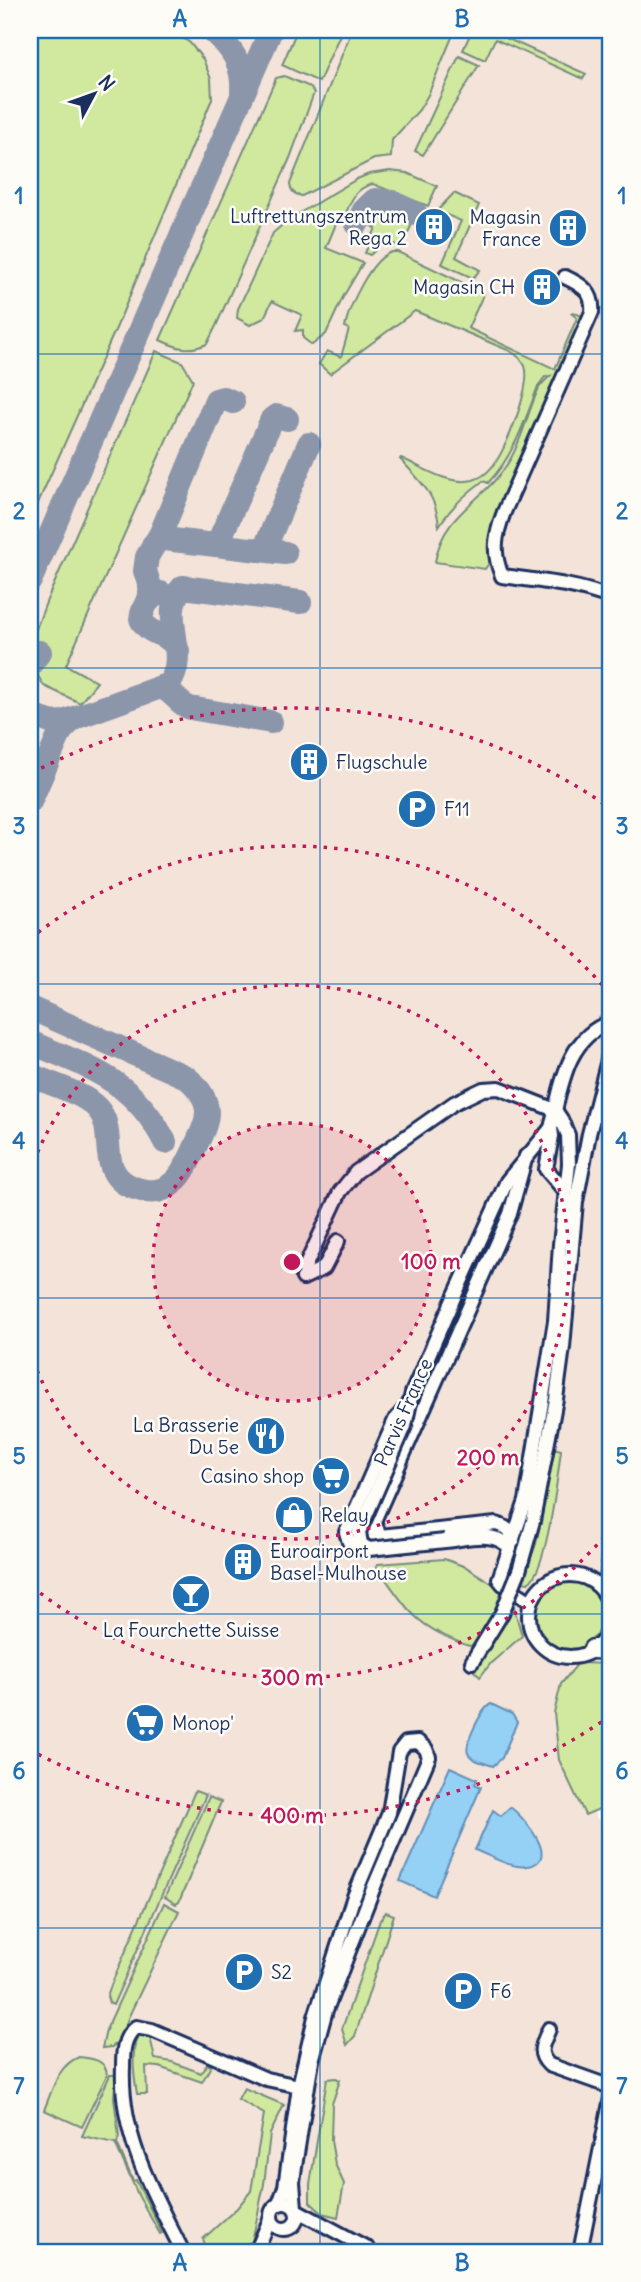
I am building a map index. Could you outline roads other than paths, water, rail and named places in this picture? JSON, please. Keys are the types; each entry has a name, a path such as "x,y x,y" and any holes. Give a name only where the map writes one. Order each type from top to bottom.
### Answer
{"highway":[{"path":"593,1649 611,1650"}],"street":[{"path":"565,277 581,285 590,294 592,313 503,512 498,529 495,560 502,576 566,584 611,598"},
{"path":"565,1191 546,1169 551,1128 563,1076 574,1052 593,1031 611,1022"},
{"path":"472,1662 502,1613 519,1571 533,1521 556,1399 576,1202 589,1134 611,1048"},
{"path":"338,1241 324,1268 304,1274 340,1192 356,1172 454,1103 482,1089 493,1087 555,1110 568,1135 569,1164 555,1321 526,1501 499,1578 503,1584 531,1602"},
{"path":"512,1545 493,1536 369,1549 360,1544 359,1532 405,1426 412,1393 457,1301 507,1181 551,1128"},
{"name":"Parvis France","path":"380,1536 374,1521 510,1214 526,1156"},
{"path":"457,1301 472,1302"},
{"path":"363,1530 372,1536 380,1536 496,1524 511,1531 512,1545"},
{"path":"583,1578 599,1566 611,1547"},
{"path":"605,1595 611,1547"},
{"path":"561,1576 583,1578 592,1582 605,1595 610,1607 611,1622 605,1638 593,1649 586,1654 565,1657 545,1649 536,1640 528,1615 531,1602 543,1586 553,1579 561,1576"},
{"path":"256,2252 285,2187 299,2086 315,2017 336,1948 389,1813 399,1752 407,1743 418,1742 426,1749 429,1758 343,1964 326,2010 312,2061 293,2182 297,2218 262,2252"},
{"path":"183,2252 153,2196 133,2148 122,2082 126,2038 136,2028 152,2030 266,2079 299,2086"},
{"path":"549,2029 541,2052 541,2057 549,2065 611,2087"},
{"path":"580,2252 611,2098"},
{"path":"279,2204 287,2203 363,2250"},
{"path":"271,2217 274,2225 315,2228 363,2250"}],"water":[{"path":"491,1704 512,1714 517,1722 502,1758 493,1766 472,1758 467,1748 479,1719"},
{"path":"450,1767 477,1779 475,1784 481,1787 434,1896 400,1881"},
{"path":"510,1807 537,1838 541,1848 538,1862 528,1866 515,1866 475,1850 493,1810 501,1816"}],"place":[{"name":"Luftrettungszentrum Rega 2","path":"434,227"},
{"name":"Magasin France","path":"568,228"},
{"name":"Magasin CH","path":"542,287"},
{"name":"Flugschule","path":"309,762"},
{"name":"F11","path":"417,809"},
{"name":"La Brasserie Du 5e","path":"266,1436"},
{"name":"Casino shop","path":"331,1476"},
{"name":"Relay","path":"294,1515"},
{"name":"Euroairport Basel-Mulhouse","path":"243,1562"},
{"name":"La Fourchette Suisse","path":"191,1594"},
{"name":"Monop'","path":"145,1723"},
{"name":"S2","path":"244,1972"},
{"name":"F6","path":"463,1991"}]}
